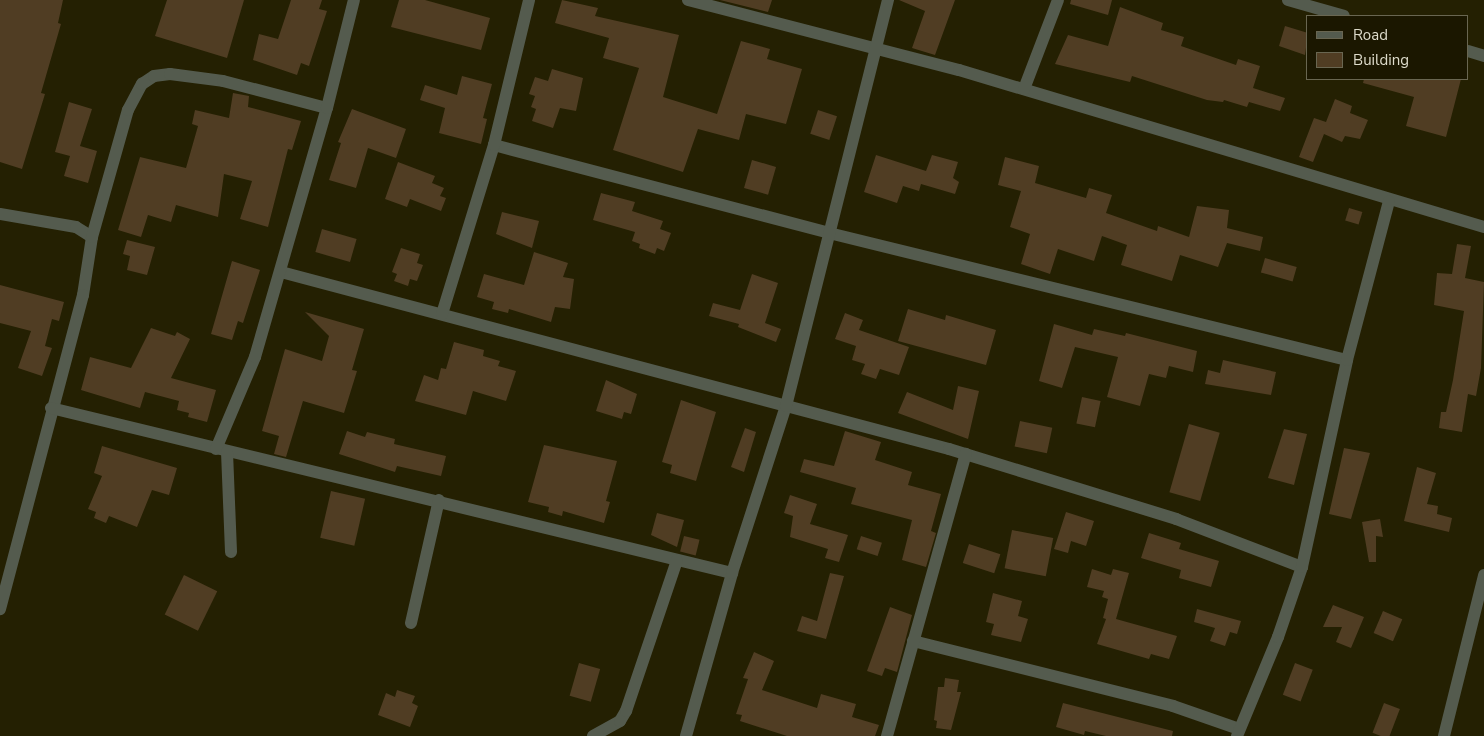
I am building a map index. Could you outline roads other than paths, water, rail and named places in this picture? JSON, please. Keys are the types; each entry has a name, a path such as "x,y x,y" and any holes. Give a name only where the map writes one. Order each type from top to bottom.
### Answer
{"street":[{"path":"231,552 221,450 245,384 281,272 327,108 354,0"},
{"path":"442,314 494,145 529,0"},
{"path":"686,736 732,573 786,406 888,0"},
{"path":"1024,89 1058,0"},
{"path":"1288,0 1340,15"},
{"path":"696,1 1024,89 1390,201 1484,227"},
{"path":"1469,51 1484,56"},
{"path":"0,609 51,408 83,295 92,236 128,110 142,84 154,76 170,74 223,81 327,108"},
{"path":"494,145 829,233 1348,360"},
{"path":"913,641 1173,706 1238,732 1278,637 1302,567 1348,360 1390,201"},
{"path":"0,214 76,227 92,236"},
{"path":"281,272 966,454 1195,525 1302,567"},
{"path":"51,408 221,450 440,500 732,573"},
{"path":"887,736 966,454"},
{"path":"411,623 440,500"},
{"path":"593,736 620,721 626,711 677,560"},
{"path":"1444,736 1484,575"}]}
